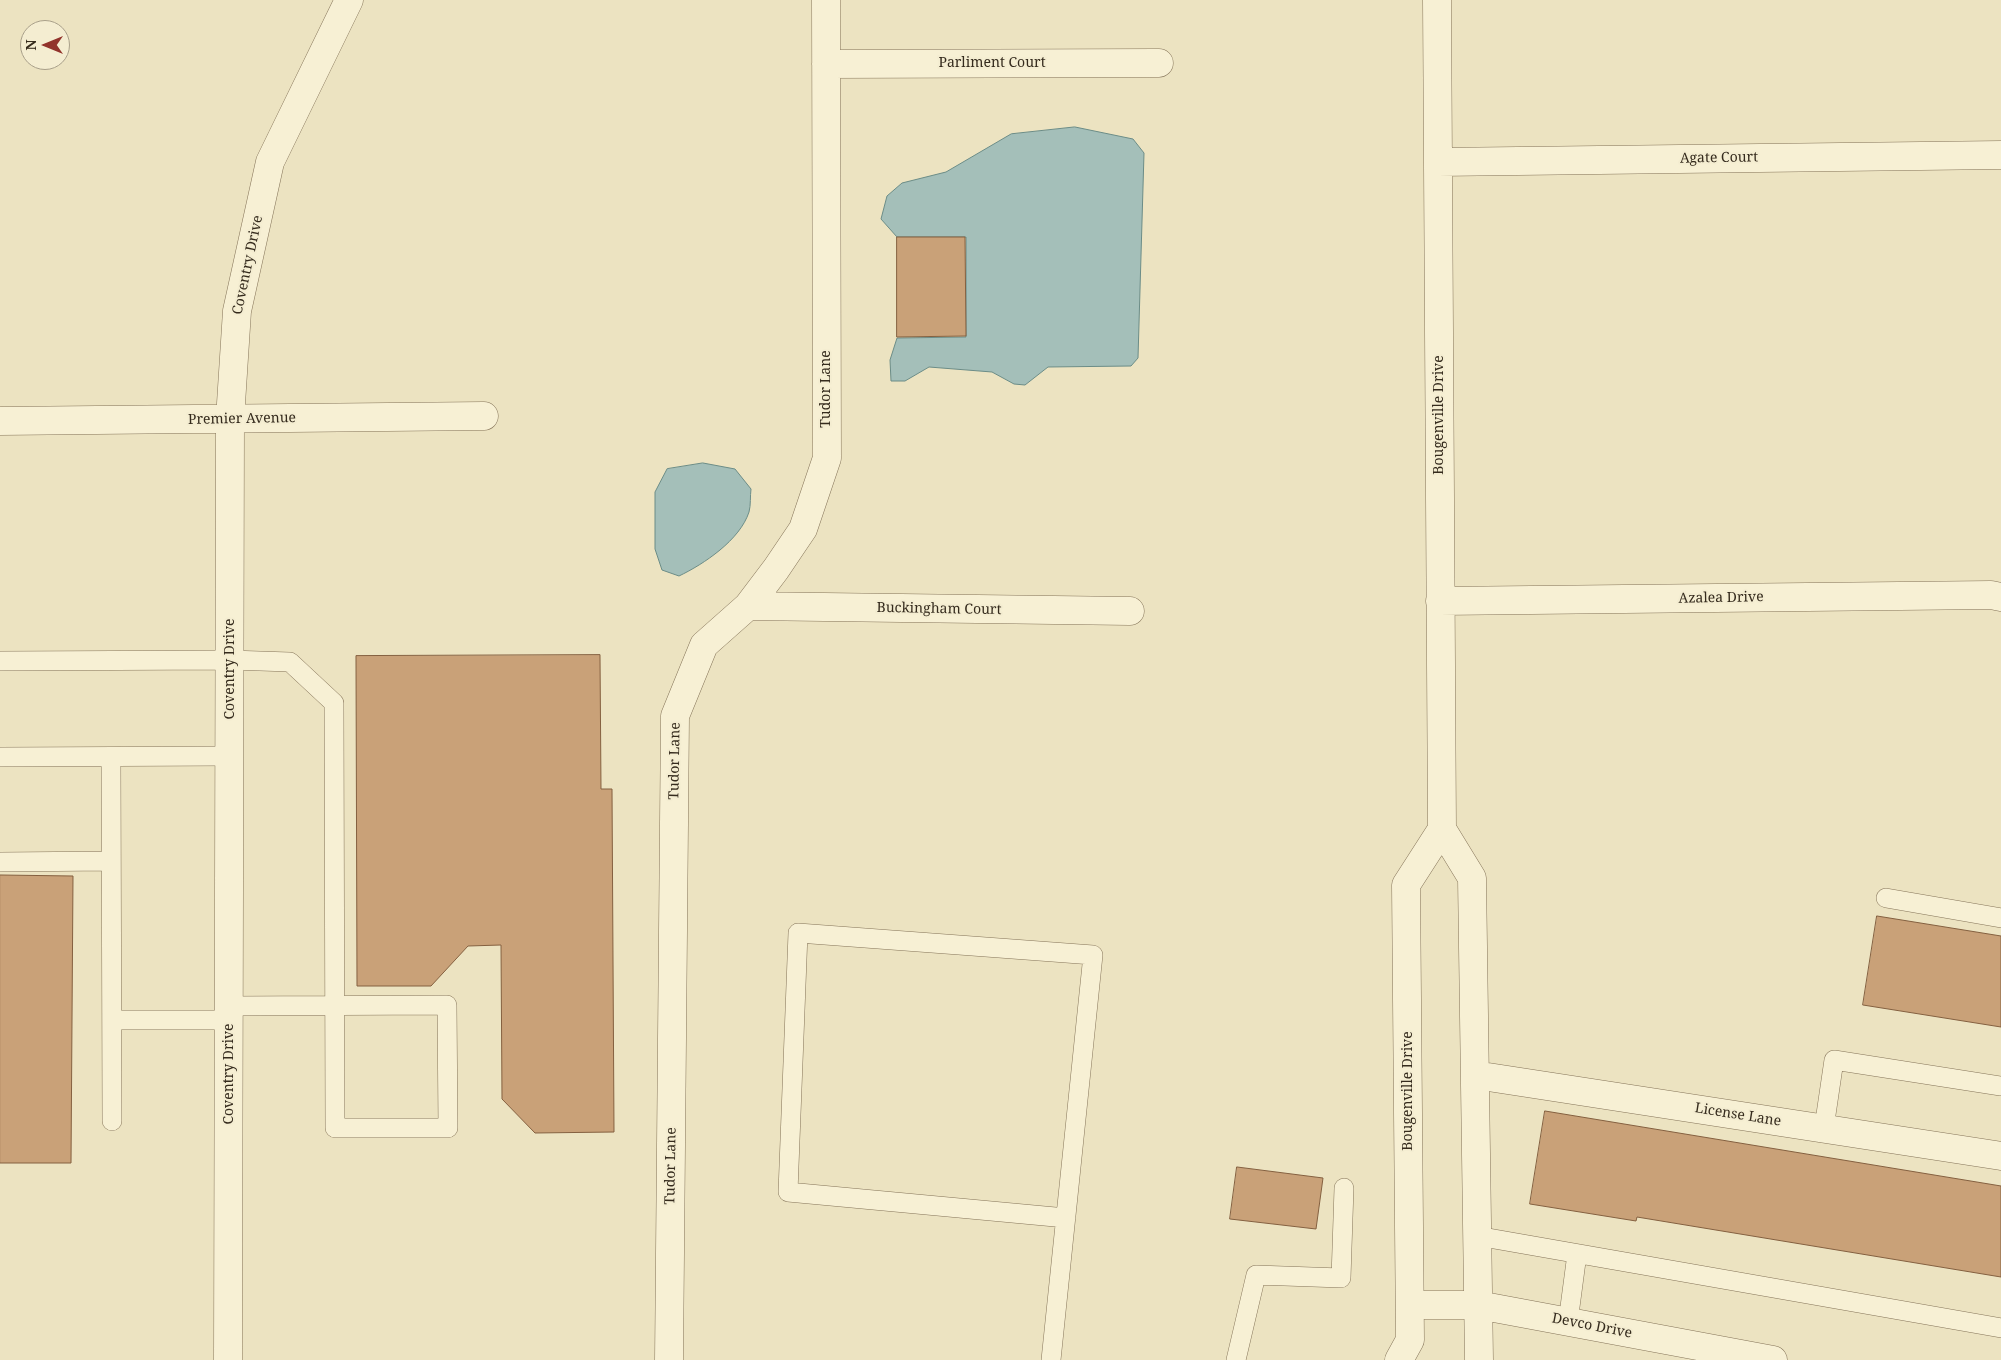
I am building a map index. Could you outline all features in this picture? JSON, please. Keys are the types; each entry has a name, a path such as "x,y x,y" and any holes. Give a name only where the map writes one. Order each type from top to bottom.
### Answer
{"street":[{"name":"Coventry Drive","path":"228,1360 230,419 237,311 270,162 349,0"},
{"name":"Tudor Lane","path":"669,1360 675,716 704,645 748,606 803,529 826,458 826,0"},
{"name":"Bougenville Drive","path":"1399,1360 1410,1340 1406,884 1442,829 1437,0"},
{"name":"Parliment Court","path":"826,64 1159,63"},
{"name":"Agate Court","path":"1438,162 2001,155"},
{"name":"Premier Avenue","path":"0,421 484,416"},
{"name":"Azalea Drive","path":"1440,601 1991,595 2001,597"},
{"name":"Buckingham Court","path":"748,606 1130,611"},
{"path":"1442,829 1472,878 1478,1360"},
{"name":"License Lane","path":"1475,1075 2001,1156"},
{"name":"Devco Drive","path":"1410,1305 1478,1305 1773,1360"}],"lane":[{"path":"0,661 230,660 290,662 334,703 334,1005 335,1128 448,1128 447,1005 334,1005 112,1020"},
{"path":"111,756 112,1121"},
{"path":"0,757 230,756"},
{"path":"0,862 111,861"},
{"path":"1886,898 2001,918"},
{"path":"1051,1360 1066,1218 1093,955 798,933 788,1192 1066,1218"},
{"path":"1824,1128 1834,1060 2001,1086"},
{"path":"1236,1360 1256,1275 1341,1278 1344,1188"},
{"path":"1477,1236 2001,1328"},
{"path":"1568,1322 1577,1254"}],"water":[{"path":"1075,127 1133,139 1144,153 1138,358 1131,366 1048,367 1025,385 1014,384 992,372 929,367 905,381 891,381 890,360 897,338 966,337 966,237 897,237 881,219 887,196 902,183 946,172 1011,134"},
{"path":"703,463 735,469 751,489 750,509 738,532 720,550 679,576 662,570 655,549 655,492 667,469"}],"building":[{"path":"897,237 965,237 966,336 897,337"},
{"path":"600,655 601,789 612,789 614,1132 535,1133 502,1099 501,945 468,946 431,986 357,986 356,656"},
{"path":"0,875 73,876 71,1163 0,1163"},
{"path":"1877,916 2001,936 2001,1027 1863,1005"},
{"path":"1545,1111 2001,1186 2001,1277 1637,1217 1636,1221 1530,1204"},
{"path":"1237,1167 1323,1178 1316,1229 1230,1219"}]}
